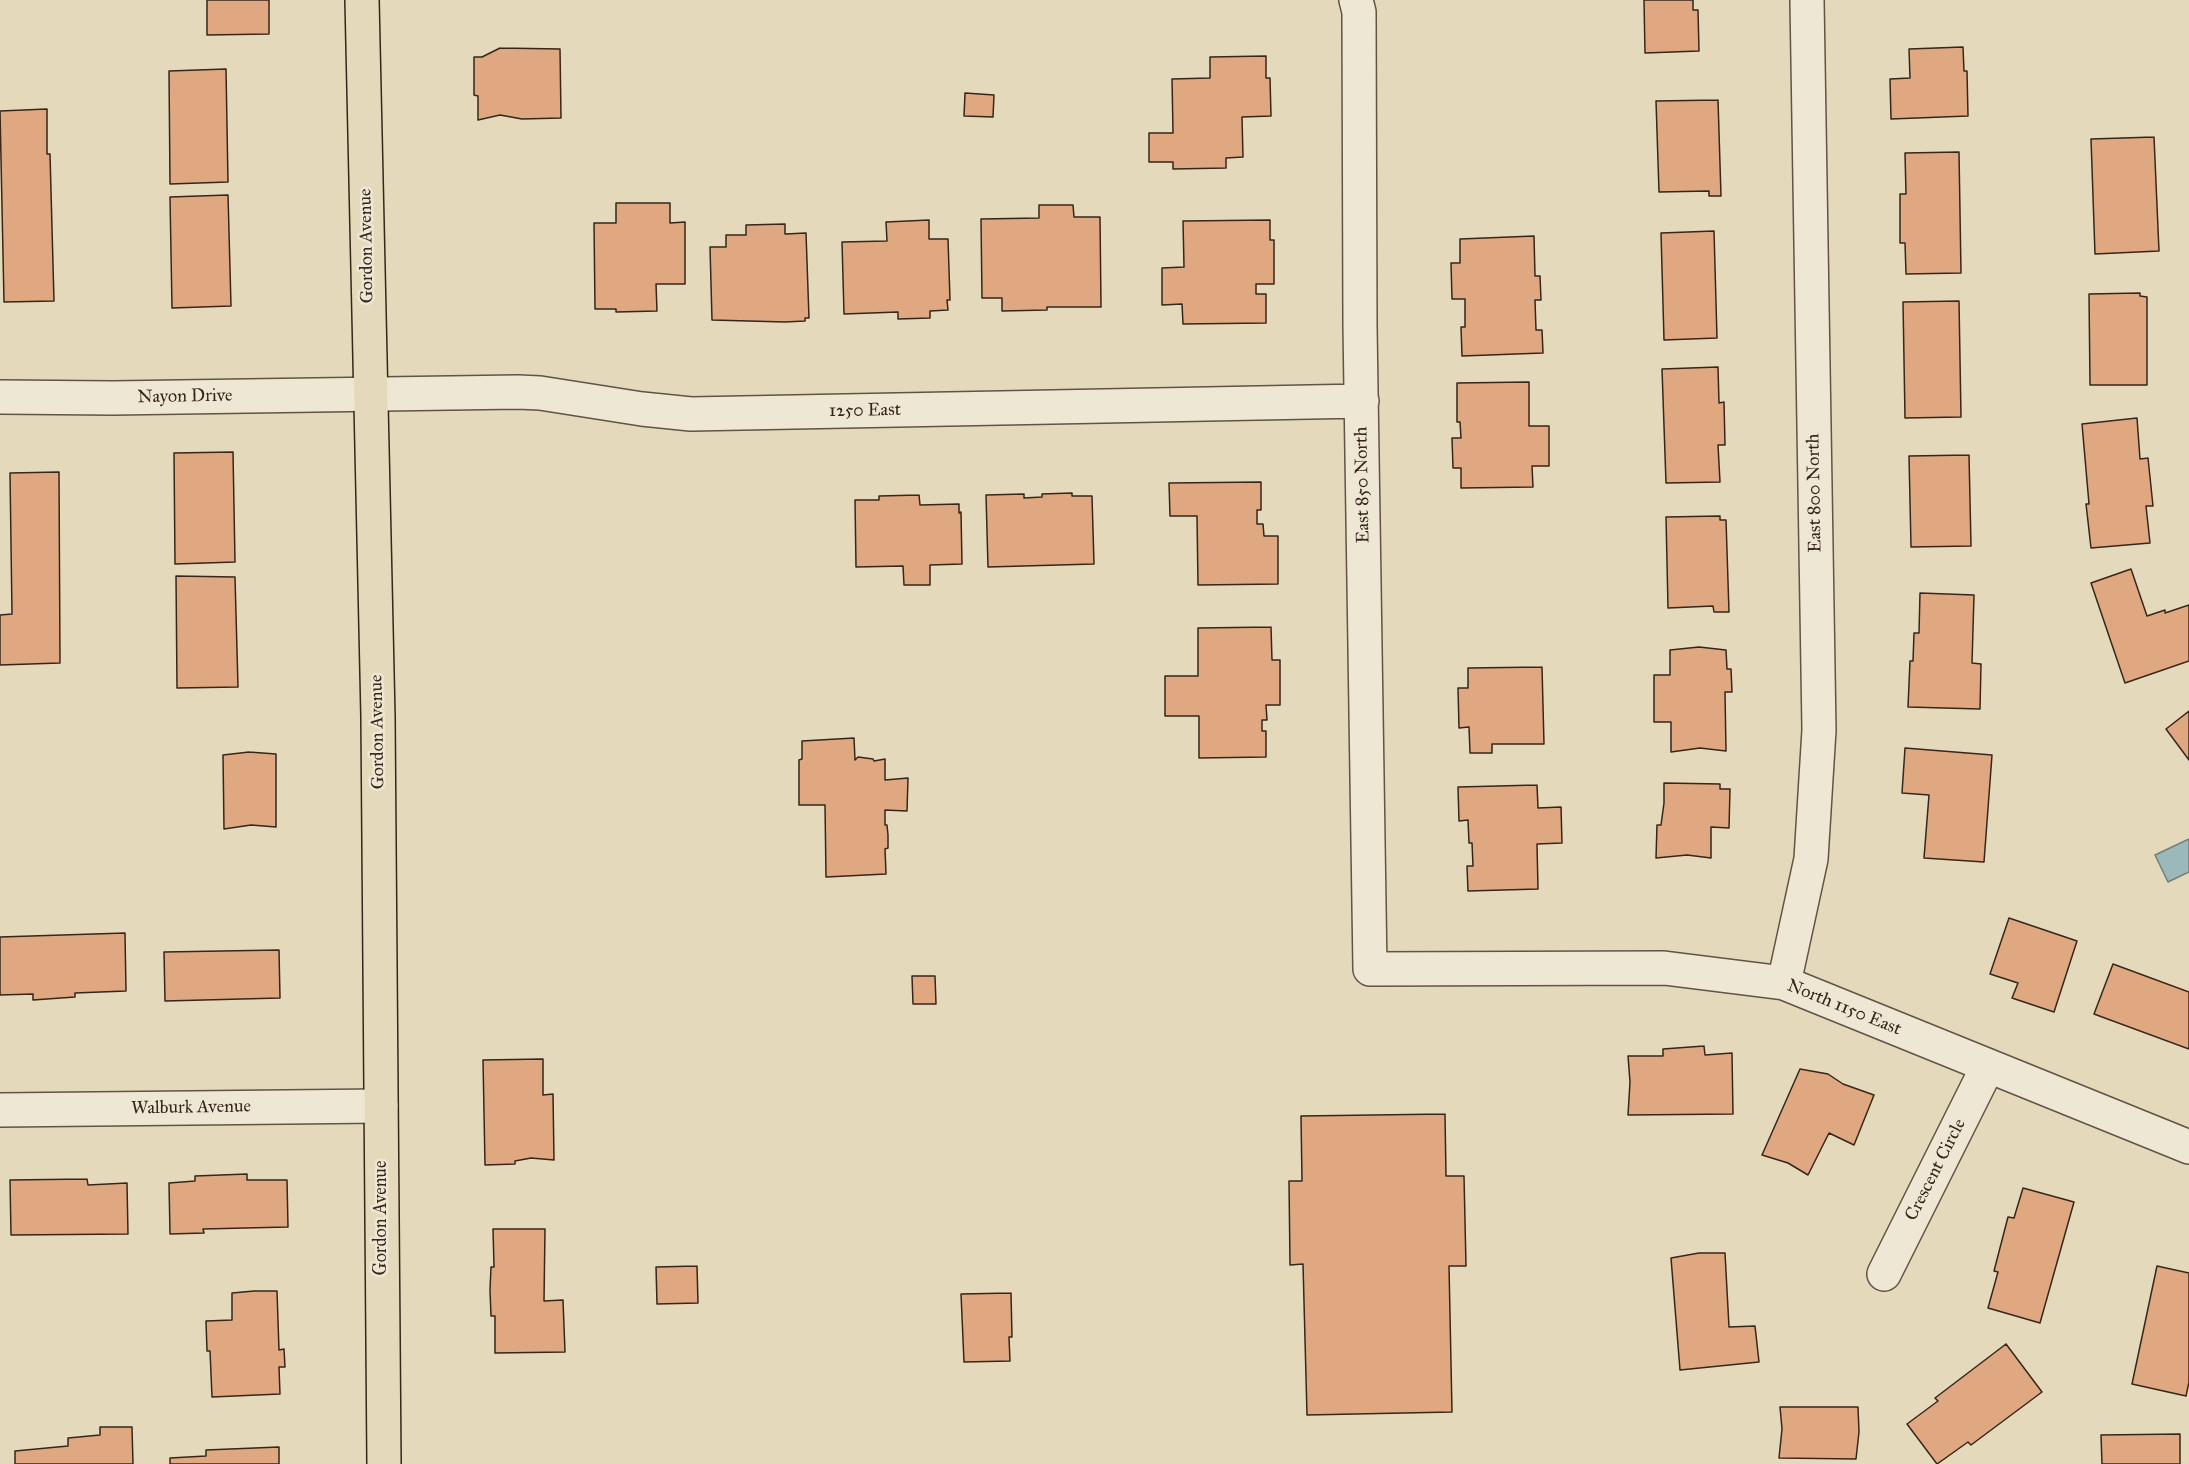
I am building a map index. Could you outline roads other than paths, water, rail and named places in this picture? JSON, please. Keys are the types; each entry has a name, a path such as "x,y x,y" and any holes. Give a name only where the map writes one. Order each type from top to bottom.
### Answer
{"main road":[{"name":"Gordon Avenue","path":"362,0 378,717 384,1464"}],"street":[{"name":"East 850 North","path":"1356,0 1359,12 1370,969"},
{"name":"East 800 North","path":"1784,983 1811,859 1819,730 1807,0"},
{"name":"1250 East","path":"370,394 489,391 540,393 691,414 1362,402"},
{"name":"Nayon Drive","path":"0,397 113,398 370,394"},
{"name":"North 1150 East","path":"1370,969 1664,968 1784,983 2189,1147"},
{"name":"Crescent Circle","path":"1884,1274 1988,1066"},
{"name":"Walburk Avenue","path":"0,1110 381,1106"}],"water":[{"path":"2189,839 2189,872 2168,882 2155,855"}]}
